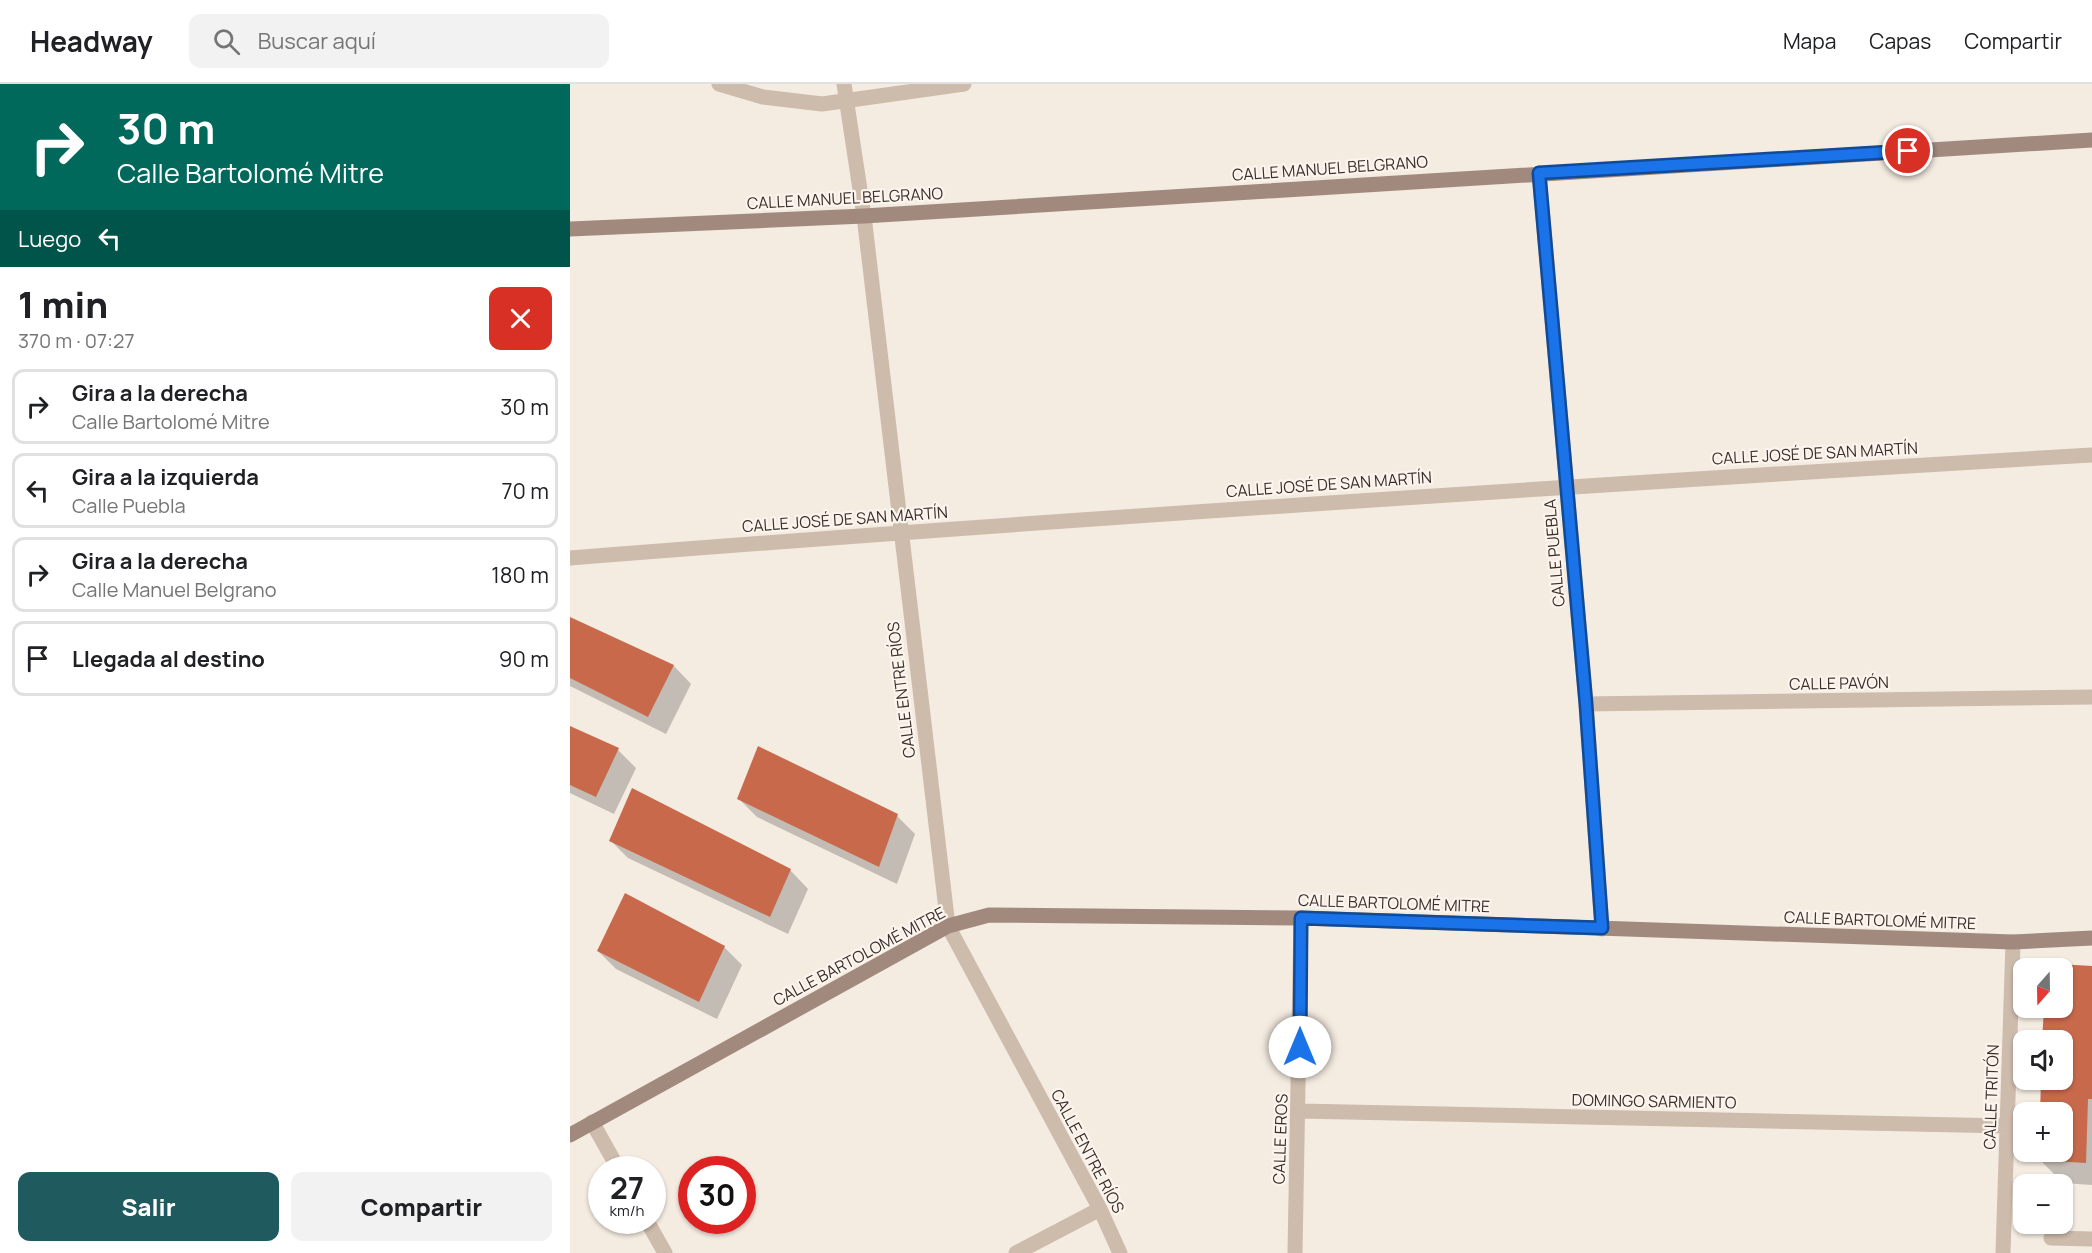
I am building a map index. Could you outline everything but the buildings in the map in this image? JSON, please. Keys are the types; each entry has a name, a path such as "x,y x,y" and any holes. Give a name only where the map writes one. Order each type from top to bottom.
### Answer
{"street":[{"path":"719,84 763,97 822,104 964,84"},
{"name":"CALLE ENTRE RÍOS","path":"844,84 864,216 948,926 1100,1209 1120,1253"},
{"name":"CALLE MANUEL BELGRANO","path":"570,229 864,216 2092,140"},
{"name":"CALLE PUEBLA","path":"1539,173 1586,704 1602,928"},
{"name":"CALLE JOSÉ DE SAN MARTÍN","path":"570,558 900,532 1565,486 2092,455"},
{"name":"CALLE PAVÓN","path":"1586,704 2092,697"},
{"name":"CALLE BARTOLOMÉ MITRE","path":"570,1135 948,926 989,915 1301,918 2013,942 2092,938"},
{"name":"CALLE EROS","path":"1295,1253 1301,918"},
{"name":"CALLE TRITÓN","path":"2003,1253 2013,942"},
{"name":"DOMINGO SARMIENTO","path":"1299,1111 2008,1126"},
{"path":"592,1122 611,1156"},
{"path":"1016,1253 1100,1209"},
{"path":"654,1234 665,1253"},
{"path":"2051,1238 2092,1239"}],"route":[{"path":"1300,1047 1301,918 1602,928 1586,704 1539,173 1908,151"}]}
